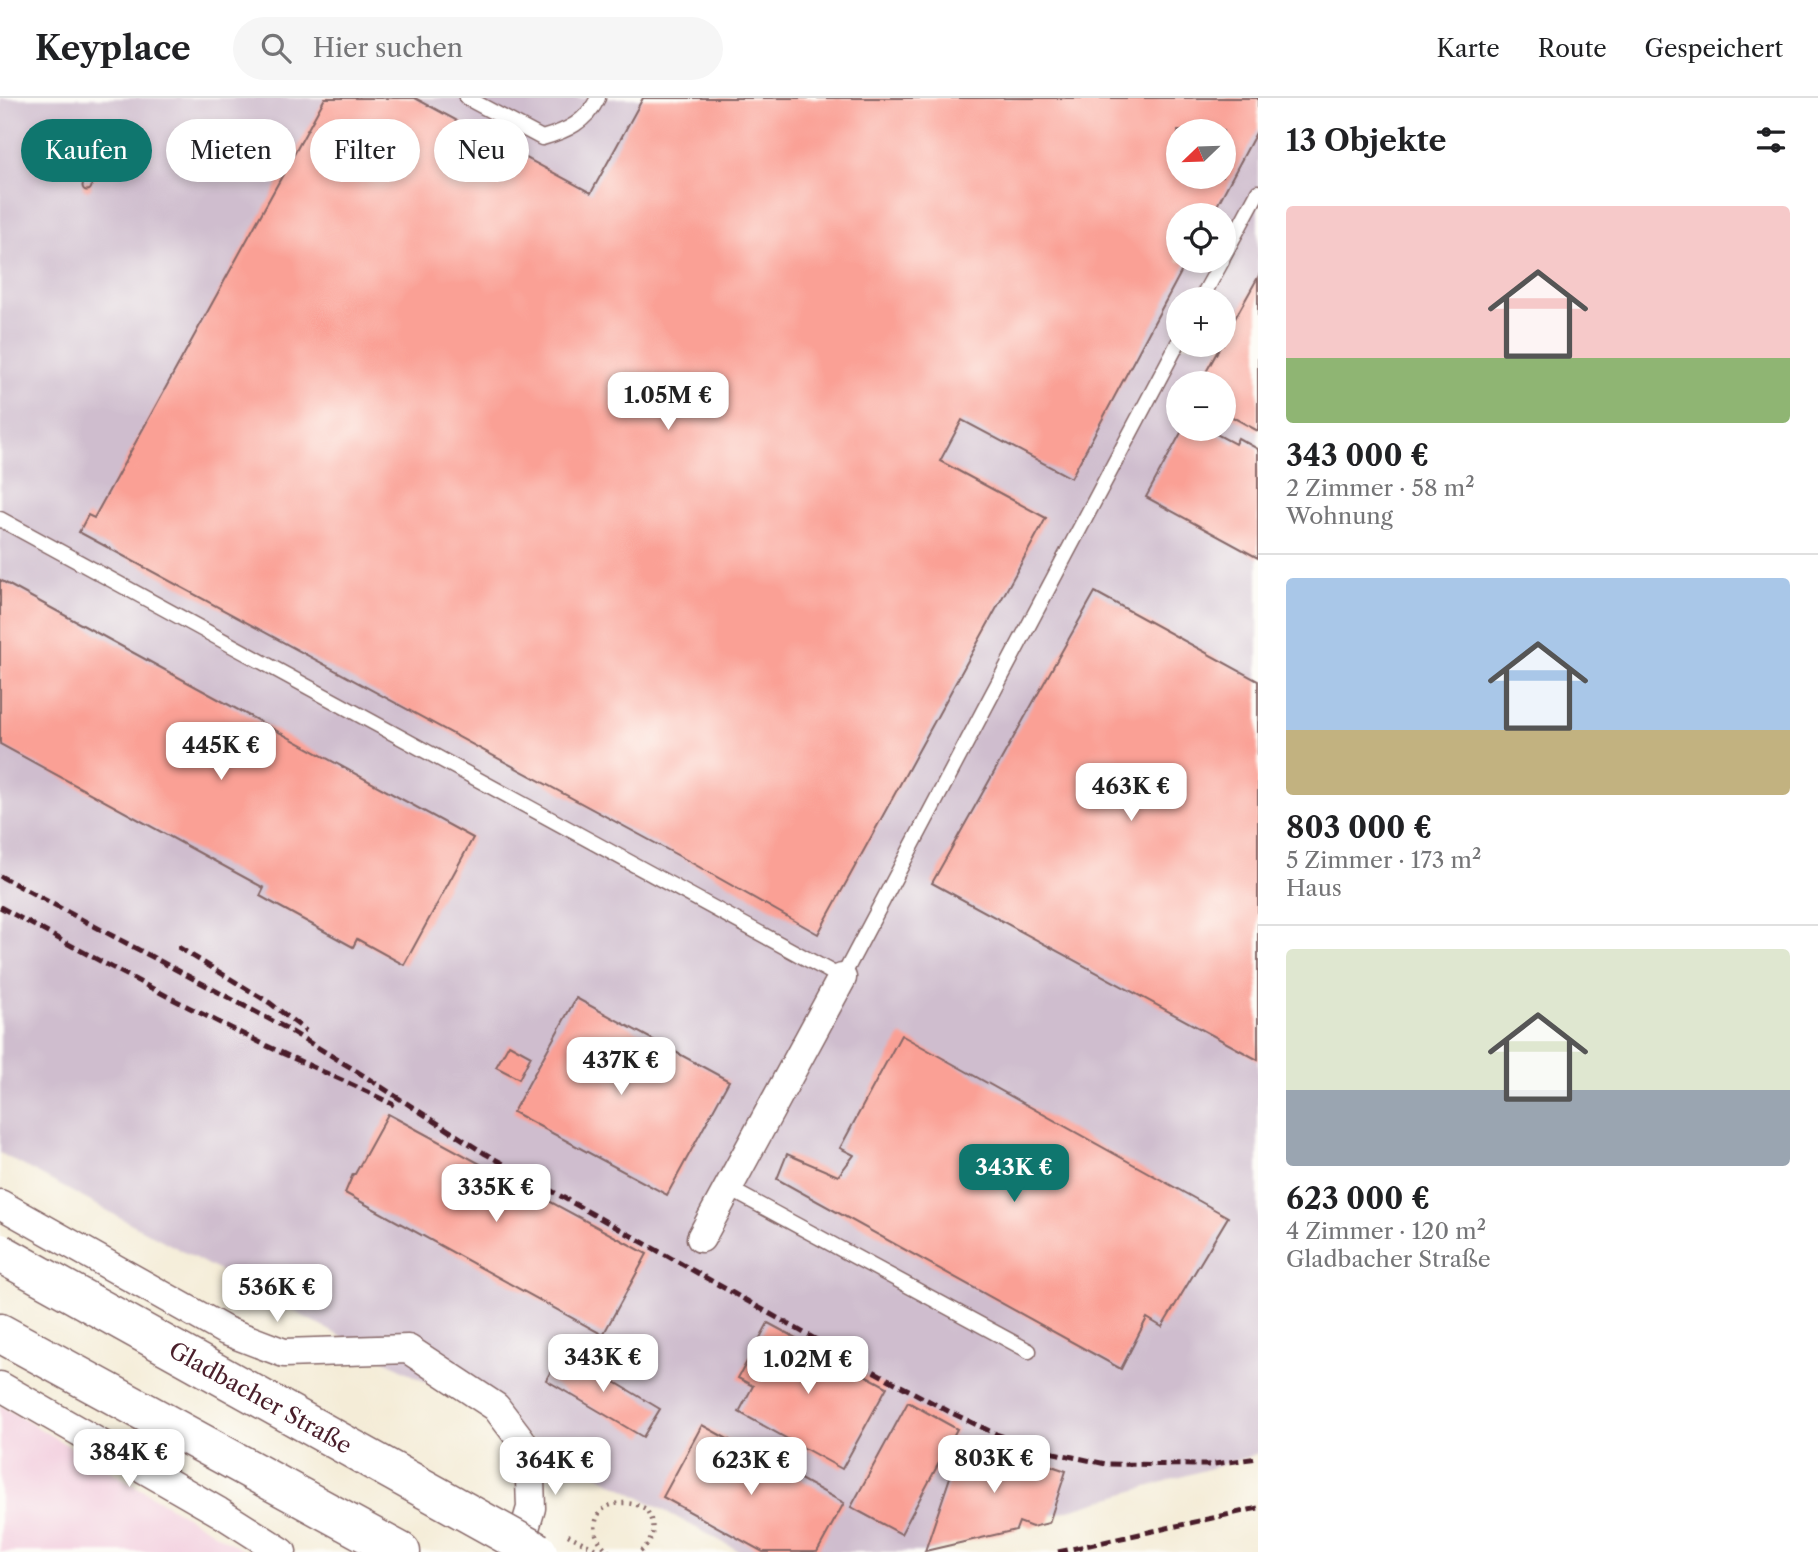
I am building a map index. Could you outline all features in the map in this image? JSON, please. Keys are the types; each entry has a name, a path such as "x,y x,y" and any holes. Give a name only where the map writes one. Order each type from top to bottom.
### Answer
{"main road":[{"name":"Gladbacher Straße","path":"0,1252 538,1552"},
{"path":"0,1333 401,1552"}],"street":[{"path":"701,1238 842,978"},
{"path":"0,1204 226,1331 284,1353 408,1349 496,1407 521,1440 530,1480 531,1508 518,1552"},
{"path":"0,1386 219,1512 282,1552"}],"lane":[{"path":"467,98 542,138 569,131 592,111 598,98"},
{"path":"1236,233 1258,192"},
{"path":"0,519 842,978 1171,357"},
{"path":"728,1188 1029,1351"}],"path":[{"path":"609,1552 597,1537 596,1525 602,1511 613,1503 627,1502 646,1509 653,1521 654,1530 640,1552"}],"shaded area":[{"path":"0,98 1258,98 1258,1454 928,1552 741,1552 0,1153"},
{"path":"0,1405 246,1552 0,1552"}],"building":[{"path":"325,98 415,98 454,119 434,119 434,182 529,182 529,160 591,193 643,98 1258,98 1258,129 1236,170 1236,119 1166,119 1166,189 1226,189 1218,203 1166,203 1166,273 1181,273 1173,287 1166,287 1166,300 1071,478 962,420 940,461 1046,518 818,934 692,863 79,532 88,515 94,518 279,182 296,182 296,151 310,125 310,182 420,182 420,119 313,119"},
{"path":"84,183 90,183 90,189 84,189"},
{"path":"1258,277 1258,431 1236,419 1236,371 1207,371 1214,357 1236,357 1236,317"},
{"path":"1238,438 1258,449 1258,558 1146,497 1176,441 1229,441 1235,444"},
{"path":"0,580 473,838 404,965 357,939 353,947 260,896 264,888 0,744"},
{"path":"1095,592 1258,681 1258,1060 932,883"},
{"path":"576,998 729,1081 667,1195 513,1112"},
{"path":"901,1035 1228,1217 1162,1327 1147,1318 1121,1369 777,1179 787,1154 838,1176 854,1155 840,1148"},
{"path":"509,1044 531,1056 519,1079 496,1067"},
{"path":"388,1114 647,1254 603,1335 345,1193"},
{"path":"768,1323 887,1387 842,1469 739,1412 753,1386 738,1378"},
{"path":"563,1351 660,1409 643,1437 546,1380"},
{"path":"908,1402 957,1429 901,1534 851,1507"},
{"path":"702,1425 844,1503 817,1552 763,1552 663,1497"},
{"path":"964,1436 1066,1471 1049,1523 1032,1527 1019,1522 1016,1530 925,1551"}],"railway":[{"path":"0,876 284,1027 484,1153 854,1361 996,1434 1045,1451 1106,1464 1207,1465 1258,1458"},
{"path":"0,907 183,1004 394,1105"},
{"path":"178,947 270,1003 306,1031"},
{"path":"1058,1552 1258,1508"}]}
